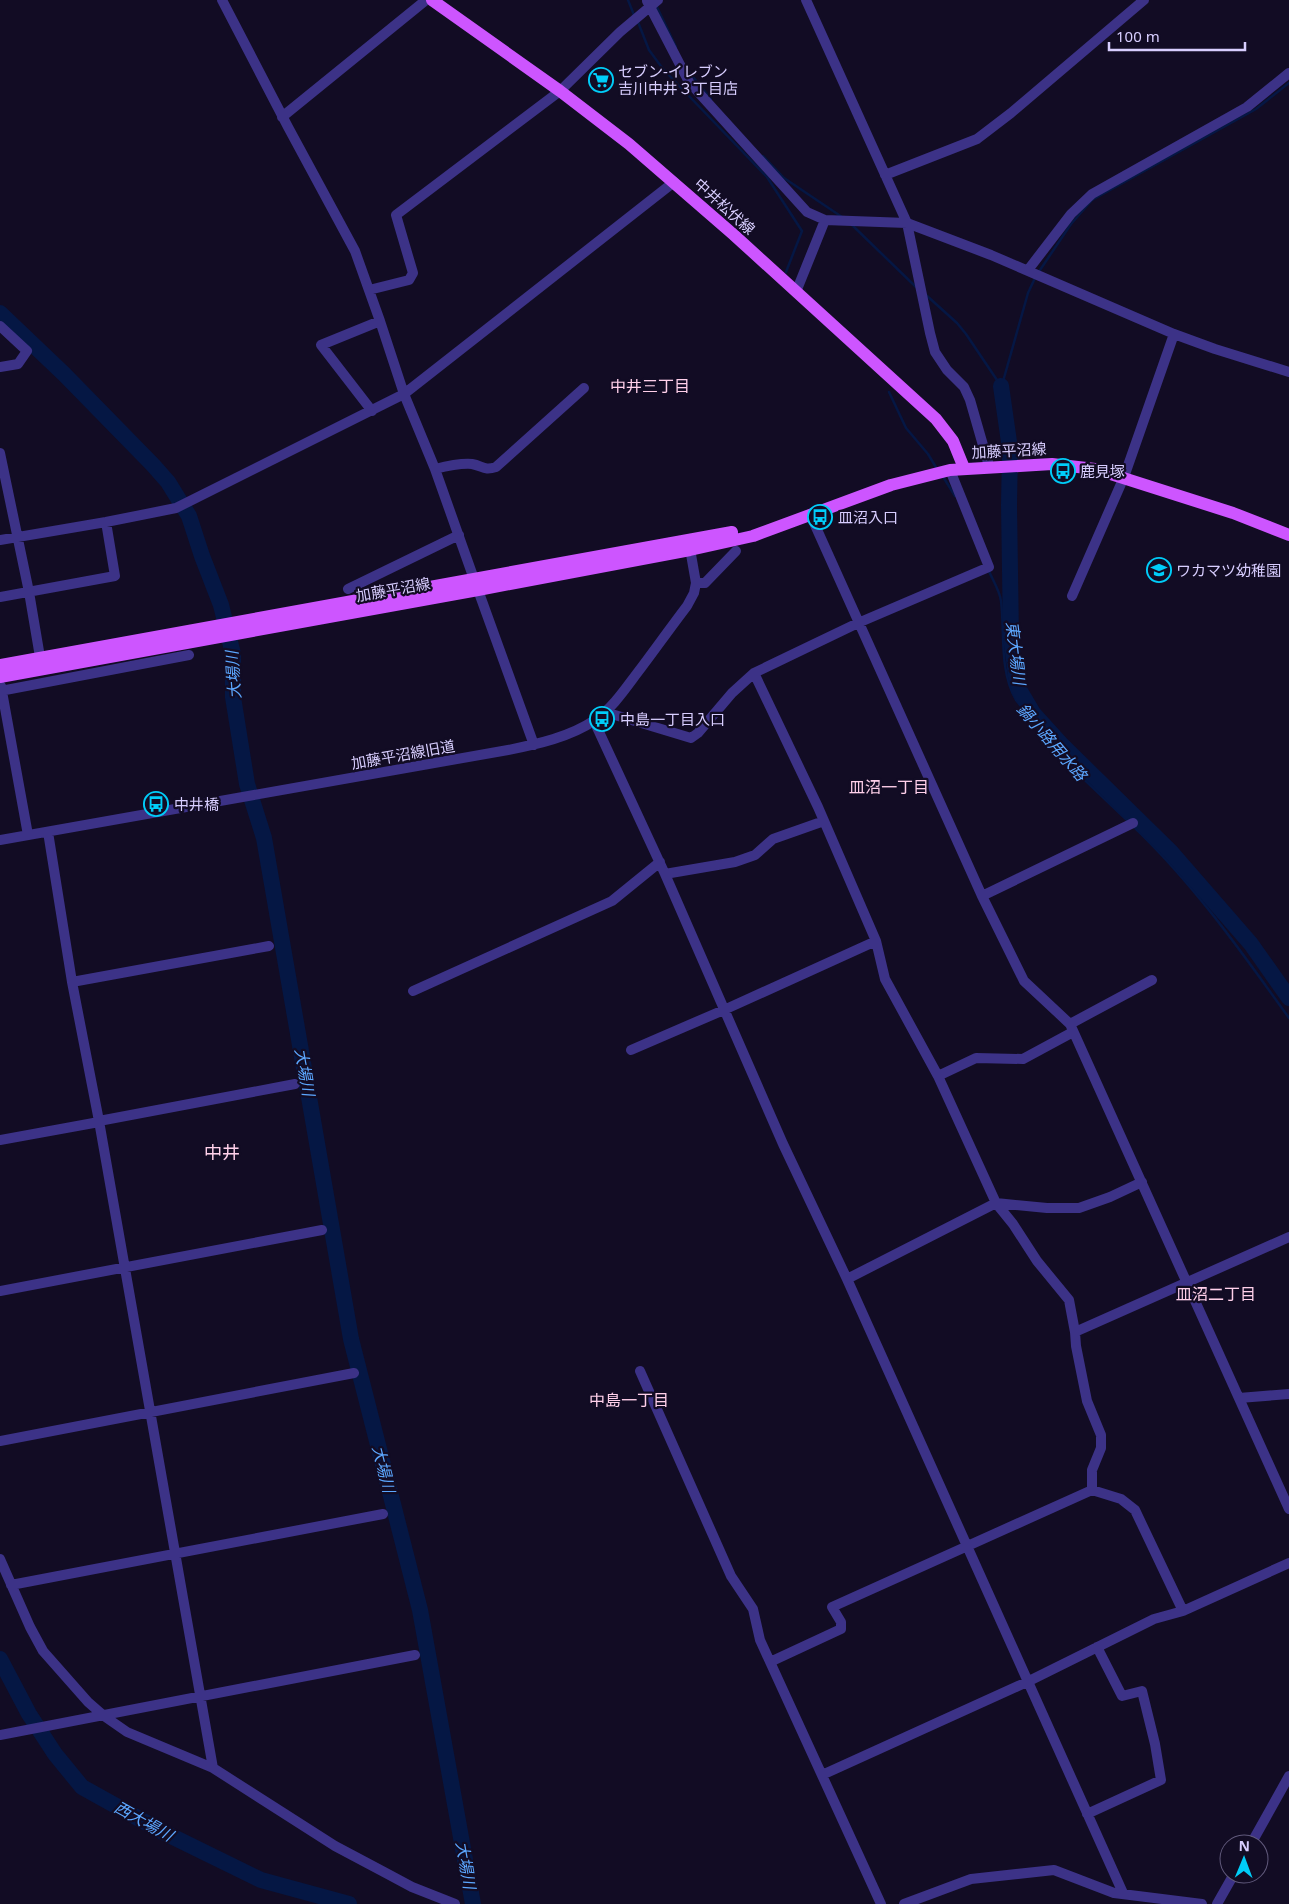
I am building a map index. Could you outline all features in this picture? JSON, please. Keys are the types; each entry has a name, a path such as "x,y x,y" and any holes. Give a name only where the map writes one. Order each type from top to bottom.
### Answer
{"main road":[{"name":"中井松伏線","path":"432,0 560,91 629,144 674,182 936,419 953,441 964,468"},
{"name":"加藤平沼線","path":"0,678 246,626 689,545 753,536 891,485 964,468 1068,464 1094,469 1233,513 1289,534"},
{"name":"加藤平沼線","path":"0,665 215,632"}],"street":[{"path":"222,0 282,117 355,251 404,394 435,469 534,744"},
{"path":"282,117 426,0"},
{"path":"806,0 908,223 935,352 947,370 964,387 970,400 989,466"},
{"path":"885,175 977,139 1012,114 1144,0"},
{"path":"369,290 409,280 413,273 396,215 560,91 652,2 689,82 806,212 825,220 908,223 1028,270 1174,334 1215,350 1289,372"},
{"path":"1028,270 1071,214 1092,194 1247,107 1289,73"},
{"path":"0,540 176,508 372,411 404,394 674,182"},
{"path":"796,292 825,220"},
{"path":"372,411 321,345 380,322"},
{"path":"0,326 27,351 18,364 0,367"},
{"path":"1072,596 1124,477 1174,334"},
{"path":"435,469 462,464 475,465 484,469 496,467 584,388"},
{"path":"0,453 4,494 29,592 40,658"},
{"path":"605,712 691,738 698,733 732,693 754,673 858,623 989,567 950,470"},
{"path":"810,514 982,896 1024,981 1071,1028 1289,1509"},
{"path":"0,597 115,576 106,522"},
{"path":"348,589 458,535"},
{"path":"689,545 696,583 705,583 736,552"},
{"name":"加藤平沼線旧道","path":"0,840 534,744 567,734 594,721 605,712 631,681 687,606 694,593 696,583"},
{"path":"1,691 189,655"},
{"path":"754,673 824,821 876,941 885,979 938,1076 996,1203 1013,1224 1037,1261 1069,1300 1087,1401 1101,1435 1101,1448 1092,1470 1092,1490"},
{"path":"0,678 28,835"},
{"path":"594,721 660,862 784,1144 847,1279 1123,1893"},
{"path":"665,874 735,862 755,855 773,839 824,821"},
{"path":"982,896 1133,823"},
{"path":"48,832 72,982 99,1121 213,1768"},
{"path":"413,991 612,901 660,862"},
{"path":"631,1050 876,941"},
{"path":"72,982 270,946"},
{"path":"938,1076 976,1058 1023,1059 1152,980"},
{"path":"0,1140 295,1084"},
{"path":"847,1279 996,1203 1047,1208 1079,1208 1110,1197 1142,1182"},
{"path":"0,1291 322,1230"},
{"path":"1075,1332 1289,1237"},
{"path":"640,1371 731,1576 753,1609 760,1640 881,1904"},
{"path":"0,1441 354,1373"},
{"path":"1239,1398 1289,1394"},
{"path":"770,1662 841,1629 840,1622 832,1607 966,1545 1092,1490 1121,1499 1135,1510 1183,1611"},
{"path":"10,1584 383,1514"},
{"path":"0,1559 30,1627 43,1651 88,1702 104,1716 127,1732 213,1768 335,1846 412,1887 455,1904"},
{"path":"822,1775 1027,1682 1154,1619 1183,1611 1289,1562"},
{"path":"1087,1814 1161,1780 1155,1744 1142,1691 1122,1696 1097,1647"},
{"path":"0,1735 415,1655"},
{"path":"1257,1834 1289,1776"},
{"path":"904,1904 971,1880 1054,1870 1114,1893 1202,1904"},
{"path":"1217,1904 1228,1884"}],"waterway":[{"name":"鍋小路用水路","path":"628,0 634,15"},
{"path":"656,5 676,47"},
{"name":"鍋小路用水路","path":"638,22 649,50 663,69 767,177 802,231 786,272"},
{"path":"689,72 711,99"},
{"path":"1038,273 1071,224 1092,200 1256,109 1289,83"},
{"path":"763,156 784,178 842,217"},
{"path":"852,225 916,287"},
{"path":"1002,385 1028,293 1035,278"},
{"path":"926,295 957,323 1001,386"},
{"name":"大場川","path":"0,313 64,374 168,482 189,516 221,605 233,654 233,697 247,784 264,838 351,1339 420,1610 473,1904"},
{"name":"東大場川","path":"1001,386 1010,449 1011,637 1020,691 1033,713 1062,745 1171,852 1251,944 1289,998"},
{"name":"鍋小路用水路","path":"889,392 906,428 928,454 937,469"},
{"name":"鍋小路用水路","path":"942,475 955,496"},
{"name":"鍋小路用水路","path":"988,569 1000,597 1007,677 1016,700 1066,762 1129,822"},
{"name":"鍋小路用水路","path":"1133,826 1196,894 1289,1018"},
{"name":"西大場川","path":"0,1659 29,1714 55,1754 82,1787 163,1832 261,1880 349,1904"}],"place":[{"name":"セブン-イレブン 吉川中井３丁目店","path":"601,80"},
{"name":"鹿見塚","path":"1063,471"},
{"name":"皿沼入口","path":"820,517"},
{"name":"ワカマツ幼稚園","path":"1159,570"},
{"name":"中島一丁目入口","path":"602,719"},
{"name":"中井橋","path":"156,804"}],"district":[{"name":"中井三丁目","path":"650,386"},
{"name":"皿沼一丁目","path":"889,787"},
{"name":"中井","path":"222,1152"},
{"name":"皿沼二丁目","path":"1216,1294"},
{"name":"中島一丁目","path":"629,1400"}]}
